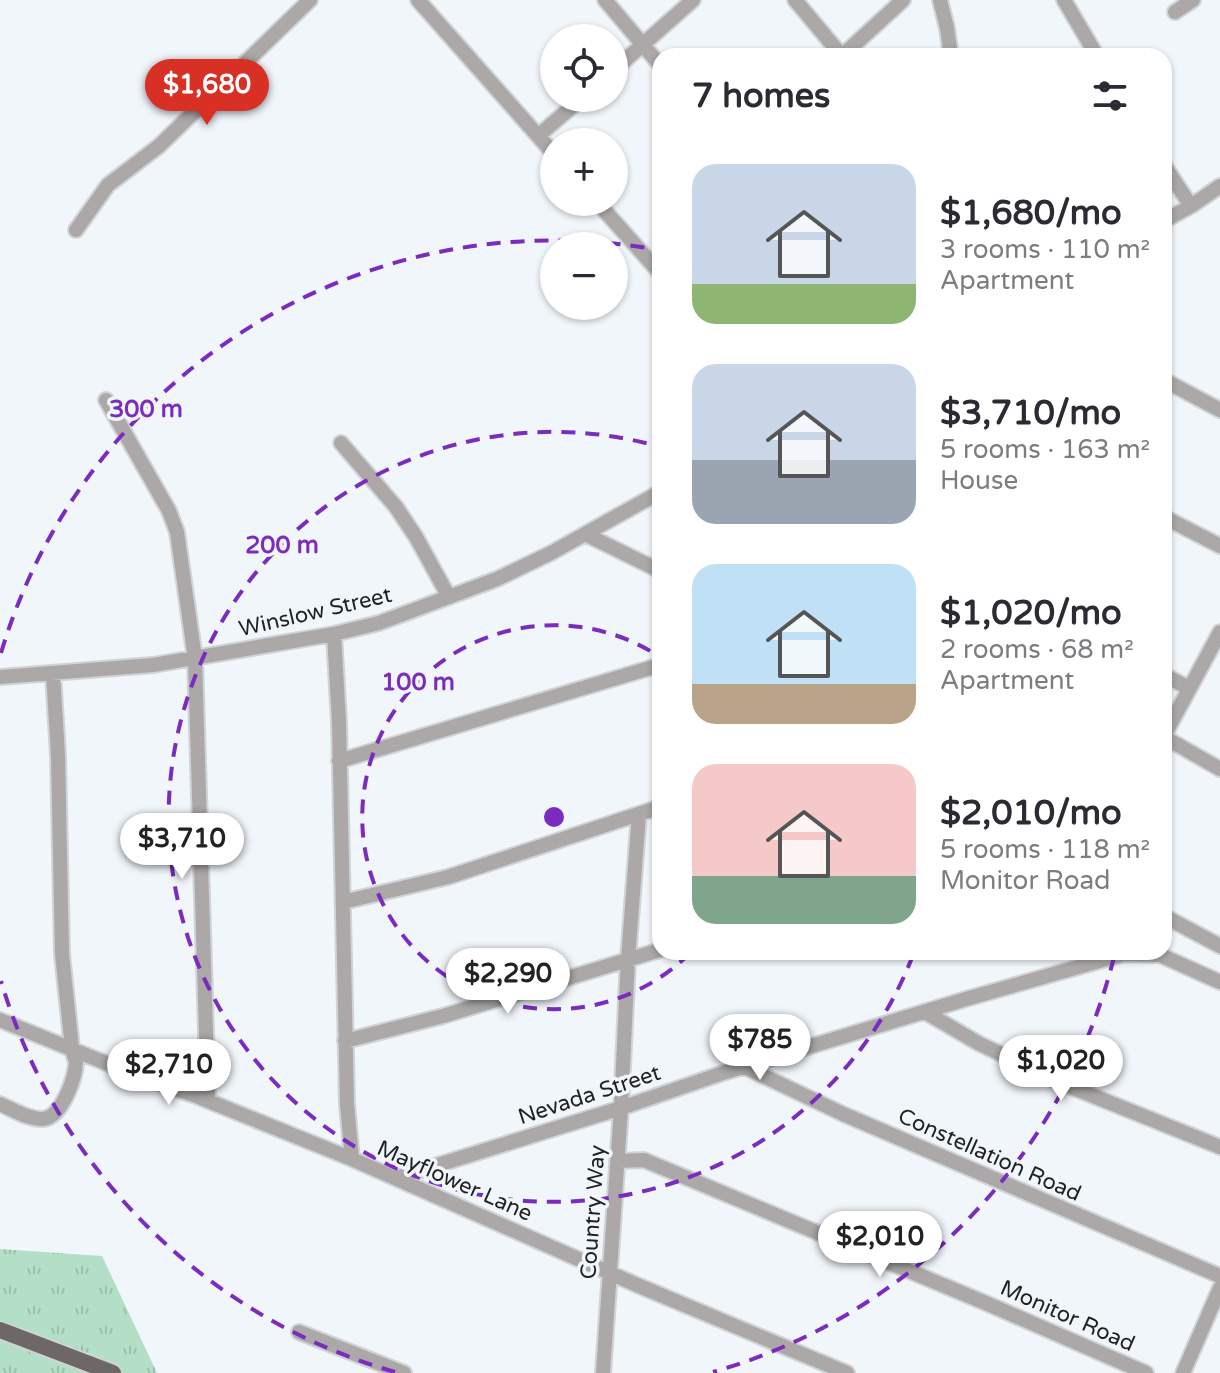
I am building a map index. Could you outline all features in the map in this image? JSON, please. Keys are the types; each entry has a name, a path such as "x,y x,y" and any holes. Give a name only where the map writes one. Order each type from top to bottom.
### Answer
{"main road":[{"path":"0,1330 113,1373"}],"street":[{"path":"76,230 108,185 159,146 310,0"},
{"path":"418,0 540,138"},
{"path":"605,0 652,56"},
{"path":"628,58 693,0"},
{"path":"795,0 835,48"},
{"path":"851,48 903,0"},
{"path":"940,0 950,48"},
{"path":"1064,0 1092,48"},
{"path":"1175,12 1193,0"},
{"path":"538,136 566,112"},
{"path":"1172,177 1191,206"},
{"path":"1172,217 1220,186"},
{"path":"609,216 652,264"},
{"path":"1172,384 1220,410"},
{"path":"106,400 175,522 195,659 208,1101"},
{"path":"341,443 396,507 449,597"},
{"name":"Winslow Street","path":"0,677 153,665 334,634 379,623 497,579 551,553 652,496"},
{"path":"1172,521 1220,546"},
{"path":"585,534 652,567"},
{"path":"1172,721 1220,632"},
{"name":"Mayflower Lane","path":"334,634 347,1104 352,1159 609,1273 847,1373"},
{"path":"339,761 652,667"},
{"path":"0,1104 38,1119 49,1117 62,1105 76,1060 62,954 53,673"},
{"path":"1172,679 1189,688"},
{"path":"1172,741 1220,769"},
{"path":"343,902 448,877 652,810"},
{"name":"Country Way","path":"603,1373 639,814"},
{"path":"1172,920 1220,946"},
{"path":"345,1041 443,1016 652,952"},
{"name":"Nevada Street","path":"396,1178 745,1067 1102,960"},
{"name":"Nevada Street","path":"1171,960 1220,982"},
{"path":"925,1012 978,1043 1061,1083 1220,1147"},
{"path":"0,1020 352,1159"},
{"name":"Constellation Road","path":"745,1067 843,1114 1220,1276"},
{"name":"Monitor Road","path":"617,1161 644,1160 656,1164 1146,1373"},
{"path":"1183,1373 1220,1288"},
{"path":"299,1332 404,1373"}],"green space":[{"path":"0,1249 102,1256 157,1373 0,1373"}]}
